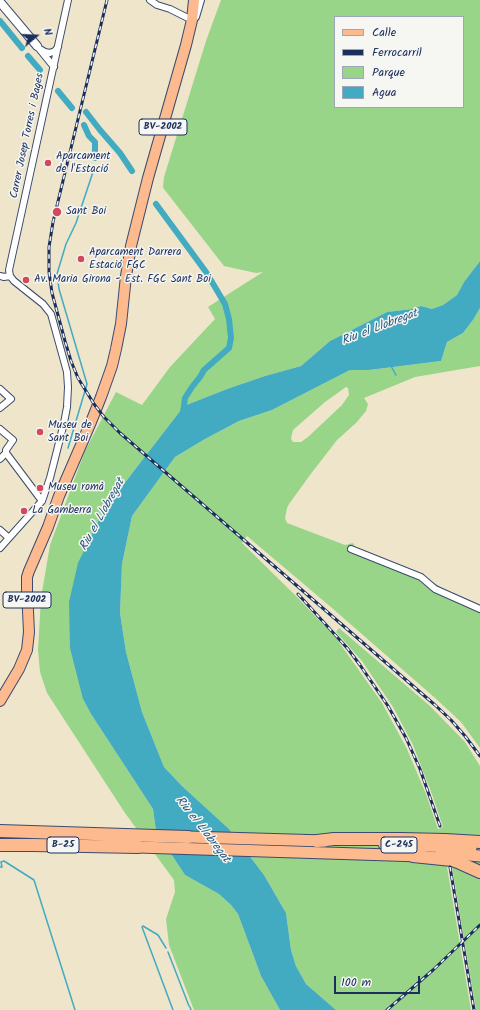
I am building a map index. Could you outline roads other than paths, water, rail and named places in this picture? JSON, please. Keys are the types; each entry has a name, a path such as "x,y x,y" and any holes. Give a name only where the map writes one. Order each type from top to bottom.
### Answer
{"highway":[{"name":"B-25","path":"0,831 118,835"},
{"name":"C-245","path":"118,835 317,841 480,849"},
{"path":"317,841 334,839 401,839 480,842"},
{"name":"B-25","path":"0,845 125,847"},
{"name":"C-245","path":"125,847 413,856 450,854 480,856"},
{"path":"413,856 452,860 460,862 480,872"}],"main road":[{"name":"BV-2002","path":"0,701 19,669 27,650 29,628 27,586 29,571 91,422 112,366 119,335 130,246 186,45 192,20 194,0"},
{"path":"0,689 10,685"}],"street":[{"name":"Carrer Josep Torres i Bages","path":"10,276 10,262 68,0"},
{"path":"150,0 157,5 170,9 192,20"},
{"path":"186,45 202,0"},
{"path":"0,2 54,67"},
{"path":"38,46 45,52 50,53 55,51 58,47"},
{"path":"0,276 10,276 49,310 67,372 68,386 65,419 48,486 42,501 0,548"},
{"path":"0,388 11,399 0,408"},
{"path":"0,429 13,440 6,450 6,454 0,459"},
{"path":"6,454 42,501"},
{"path":"0,530 9,538"},
{"path":"351,549 421,577 435,589 480,609"}],"water":[{"name":"Riu el Llobregat","path":"480,261 480,308 463,333 447,342 441,361 369,370 350,370 272,410 239,421 175,457 132,516 122,564 120,613 126,652 142,712 164,767 182,786 229,829 264,875 286,913 291,950 296,966 306,984 336,1010 280,1010 261,976 238,914 219,894 185,875 156,831 153,809 91,714 83,699 70,648 69,602 78,563 104,510 184,406 265,376 301,366 330,341 387,312 412,309 421,306 432,309 443,305 457,295 464,282"}],"waterway":[{"path":"0,21 22,48"},
{"path":"28,56 40,70"},
{"path":"58,91 72,108"},
{"path":"86,112 120,153 132,171"},
{"path":"84,125 89,136 95,142 95,158"},
{"path":"68,448 87,384 59,289 57,274 66,244 76,223 94,169"},
{"path":"156,204 206,272 225,304 229,319 231,338 229,348 204,370 185,398 183,413"},
{"path":"391,366 396,375"},
{"path":"0,867 2,867 1,862 4,861 34,880 75,1010"},
{"path":"166,948 158,935 143,926 142,927 173,1010"},
{"path":"168,952 189,1006"}],"railway":[{"path":"107,0 53,222 49,247 49,272 52,293 71,361 78,378 94,404 104,417 120,433 435,705 451,720 480,756"},
{"path":"298,594 348,649 388,706 406,738 420,769 440,826"},
{"path":"450,867 474,1010"},
{"path":"387,1010 433,970 480,925"}],"place":[{"name":"Aparcament de l'Estació","path":"48,163"},
{"name":"Sant Boi","path":"57,212"},
{"name":"Aparcament Darrera Estació FGC","path":"81,259"},
{"name":"Av. Maria Girona - Est. FGC Sant Boi","path":"26,280"},
{"name":"Museu de Sant Boi","path":"40,432"},
{"name":"Museu romà","path":"40,488"},
{"name":"La Gamberra","path":"24,511"}]}
